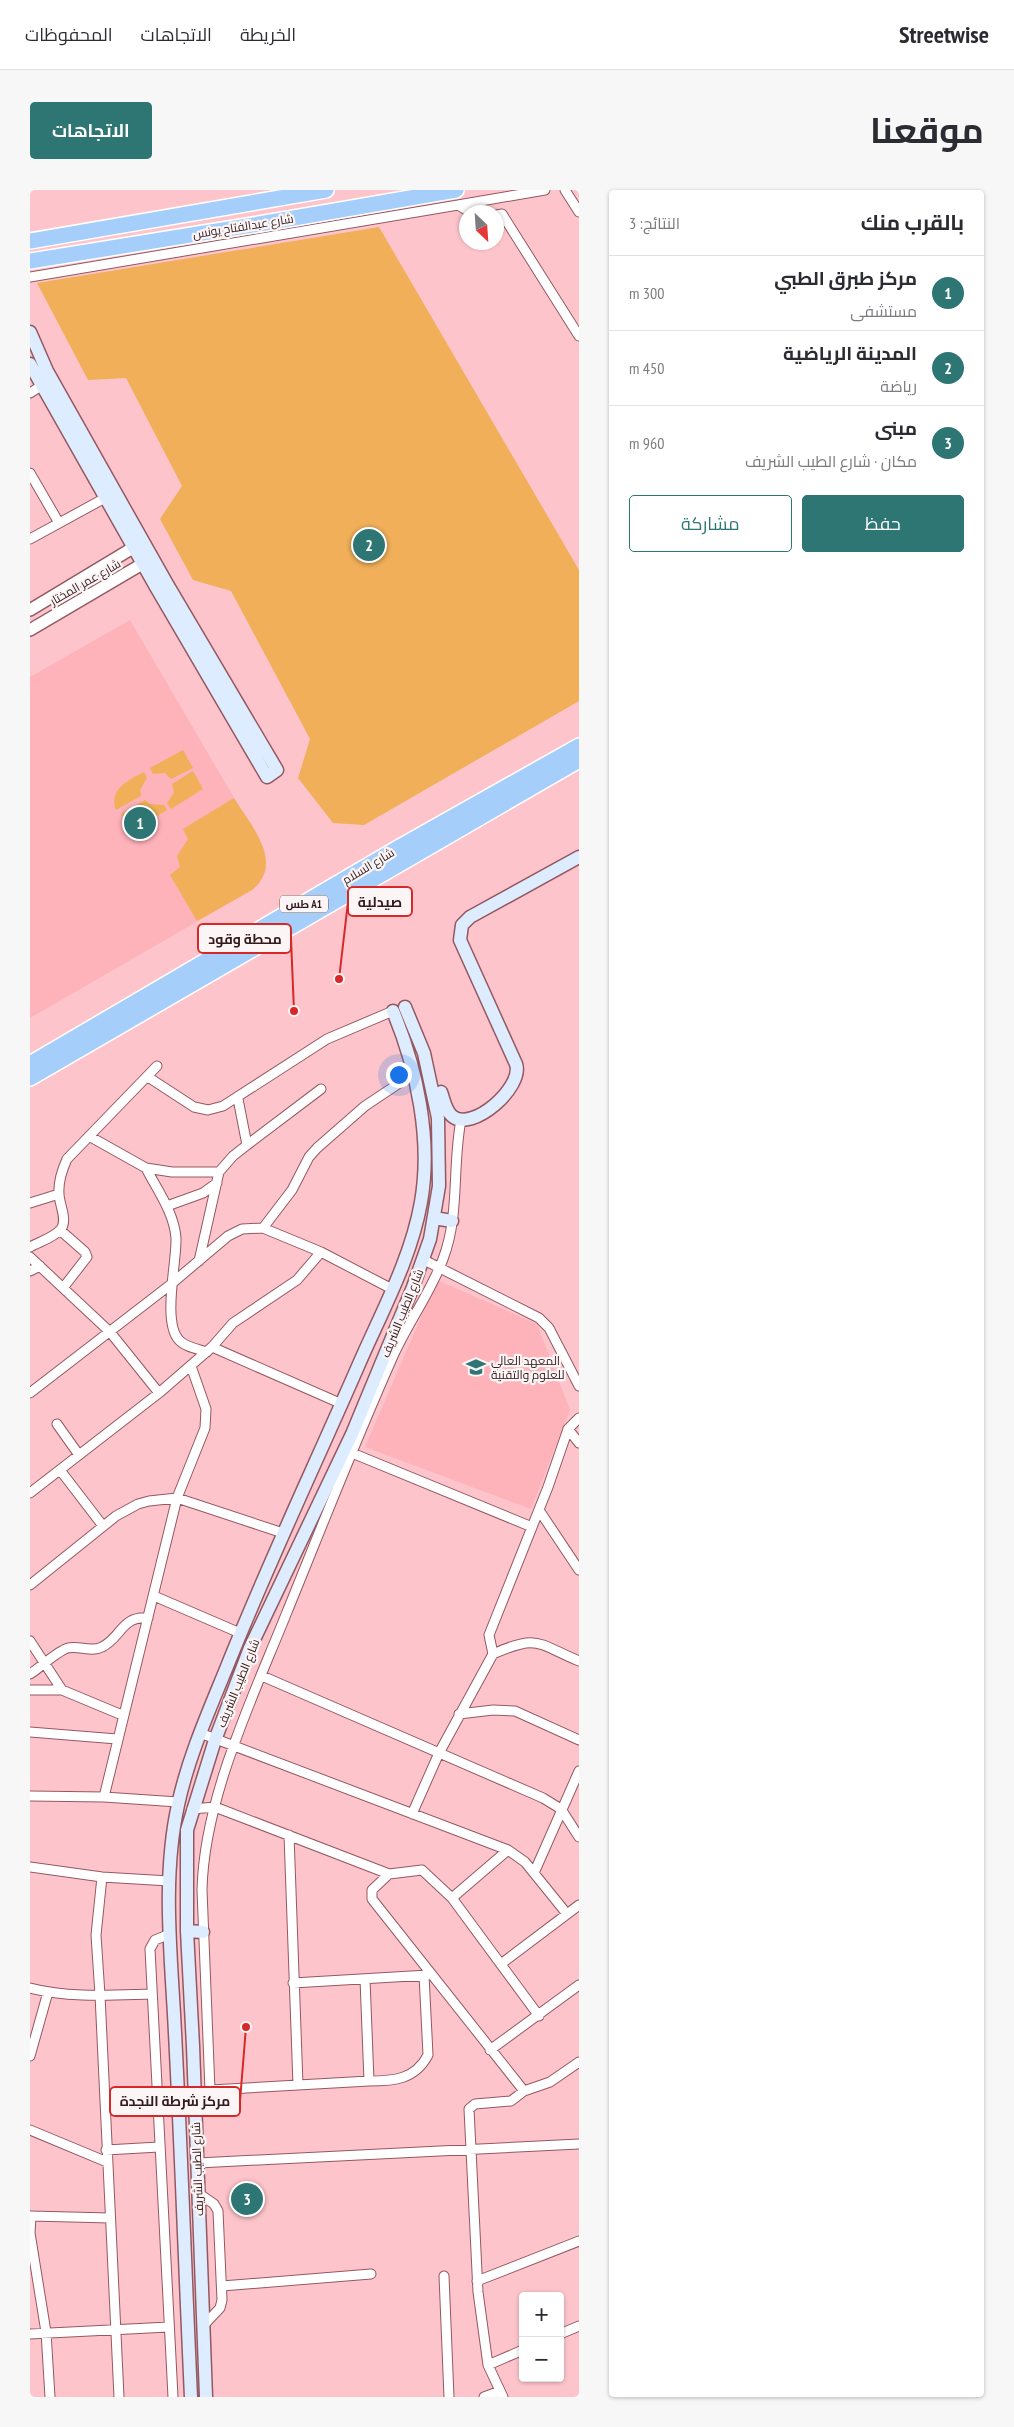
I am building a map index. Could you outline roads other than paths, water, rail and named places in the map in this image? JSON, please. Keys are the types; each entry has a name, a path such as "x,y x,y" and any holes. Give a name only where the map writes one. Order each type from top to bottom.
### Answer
{"highway":[{"name":"شارع عبدالفتاح يونس","path":"30,240 323,190"},
{"name":"شارع عبدالفتاح يونس","path":"30,261 456,190"},
{"path":"259,224 246,220 243,215 266,200"},
{"path":"189,234 212,224 211,218 208,216 190,213"},
{"name":"شارع السلام","path":"30,1064 398,848 579,746"},
{"name":"شارع السلام","path":"30,1078 579,760"}],"main road":[{"path":"30,332 47,371 148,561 272,773"},
{"path":"30,364 36,390 105,498 139,544"},
{"path":"413,1074 429,1070 436,1076 447,1111 456,1119 461,1120 474,1118 490,1108 512,1087 518,1072 461,944 460,929 467,919 579,856"},
{"name":"شارع الطيب الشريف","path":"206,2397 185,1849 192,1809 215,1740 250,1648 352,1434 424,1260 440,1186 437,1107 424,1053 399,1009"},
{"name":"شارع الطيب الشريف","path":"191,2397 170,1934 169,1881 178,1802 200,1733 240,1633 412,1243 422,1200 423,1127 399,1009"},
{"path":"434,1218 452,1221"},
{"path":"342,1404 349,1413 361,1412"},
{"path":"330,1428 340,1426 352,1434"},
{"path":"187,1931 203,1932"},
{"path":"174,2014 178,2019 184,2021 192,2013"},
{"path":"175,2046 186,2040 193,2046"}],"street":[{"path":"30,278 544,190"},
{"path":"565,190 579,212"},
{"path":"504,217 579,336"},
{"path":"30,473 59,523"},
{"path":"30,539 105,498"},
{"name":"شارع عمر المختار","path":"30,610 139,544"},
{"name":"شارع عمر المختار","path":"30,630 148,561"},
{"path":"148,1076 201,1110 216,1109 238,1099 327,1039 399,1009"},
{"path":"30,1247 60,1230 64,1221 59,1194 60,1175 67,1159 157,1066"},
{"path":"263,1228 292,1190 317,1148 365,1106 413,1074"},
{"path":"199,1261 219,1172 233,1156 321,1090"},
{"path":"238,1099 247,1145"},
{"path":"195,2118 205,2105 210,2090 202,1876 215,1808 234,1746 352,1453 395,1352 440,1267 449,1239 452,1221 456,1149 461,1120"},
{"path":"89,1136 146,1168 172,1172 219,1172"},
{"path":"146,1168 168,1206 176,1239 170,1285 174,1330 178,1340 185,1345 210,1349 342,1404"},
{"path":"168,1206 202,1193 217,1184"},
{"path":"30,1203 59,1194"},
{"path":"30,1393 170,1285 235,1231 249,1227 263,1228 321,1252 392,1289"},
{"path":"60,1230 85,1252 86,1257 63,1288"},
{"path":"30,1493 159,1393 210,1349 233,1323 301,1277 321,1252"},
{"path":"30,1257 110,1332 159,1393"},
{"path":"424,1260 540,1318 549,1328 579,1386"},
{"path":"30,1271 40,1266"},
{"path":"104,1797 122,1715 154,1596 177,1498 206,1422 206,1409 191,1366"},
{"path":"412,1814 439,1753 492,1654 489,1635 539,1510 568,1428 579,1418"},
{"path":"57,1424 79,1455"},
{"path":"568,1428 579,1443"},
{"path":"352,1453 532,1527"},
{"path":"60,1470 103,1526"},
{"path":"30,1585 103,1526 138,1504 177,1498 283,1533"},
{"path":"539,1510 579,1570"},
{"path":"154,1596 240,1633"},
{"path":"30,1674 69,1648 94,1650 102,1648 131,1620 148,1618"},
{"path":"30,1641 47,1663 62,1690"},
{"path":"492,1654 516,1644 536,1642 579,1661"},
{"path":"262,1676 532,1793 561,1809 579,1837"},
{"path":"30,1690 62,1690 122,1715"},
{"path":"459,1714 493,1710 514,1711 579,1740"},
{"path":"30,1732 117,1739"},
{"path":"200,1733 508,1850 519,1856 566,1914"},
{"path":"534,1873 579,1771"},
{"path":"30,1796 104,1797 178,1802"},
{"path":"192,1809 215,1808 389,1874 422,1870 452,1898 539,2016"},
{"path":"288,1835 298,2085"},
{"path":"452,1898 508,1850"},
{"path":"30,1867 102,1876 169,1881"},
{"path":"389,1874 372,1890 371,1896 427,1975 524,2091"},
{"path":"102,1876 96,1935 115,2331 120,2397"},
{"path":"500,1964 579,1905"},
{"path":"170,1934 154,1940 150,1949 173,2397"},
{"path":"294,1983 427,1975"},
{"path":"210,2090 394,2081 402,2079 424,2062 428,2055 427,1975"},
{"path":"365,1979 369,2081"},
{"path":"490,2050 579,1985"},
{"path":"30,1988 48,1992 100,1995 152,1994"},
{"path":"30,2056 48,1992"},
{"path":"484,2397 501,2394 488,2365 477,2281 469,2108 471,2105 511,2101 524,2091 550,2082 579,2062"},
{"path":"30,2130 107,2162"},
{"path":"198,2164 471,2148 579,2144"},
{"path":"106,2150 159,2147"},
{"path":"198,2193 214,2204 218,2211 222,2286 221,2305 202,2326"},
{"path":"50,2397 46,2332 30,2233 31,2217 110,2218"},
{"path":"477,2281 579,2241"},
{"path":"222,2286 371,2274"},
{"path":"444,2276 449,2397"},
{"path":"564,2332 579,2326"},
{"path":"30,2334 169,2327"},
{"path":"488,2365 519,2352"}],"place":[{"name":"المدينة الرياضية","path":"369,545"},
{"name":"مركز طبرق الطبي","path":"140,823"},
{"name":"صيدلية","path":"339,979"},
{"name":"محطة وقود","path":"294,1011"},
{"name":"المعهد العالي للعلوم والتقنية","path":"476,1367"},
{"name":"مركز شرطة النجدة","path":"246,2027"},
{"name":"مبنى","path":"247,2199"}]}
